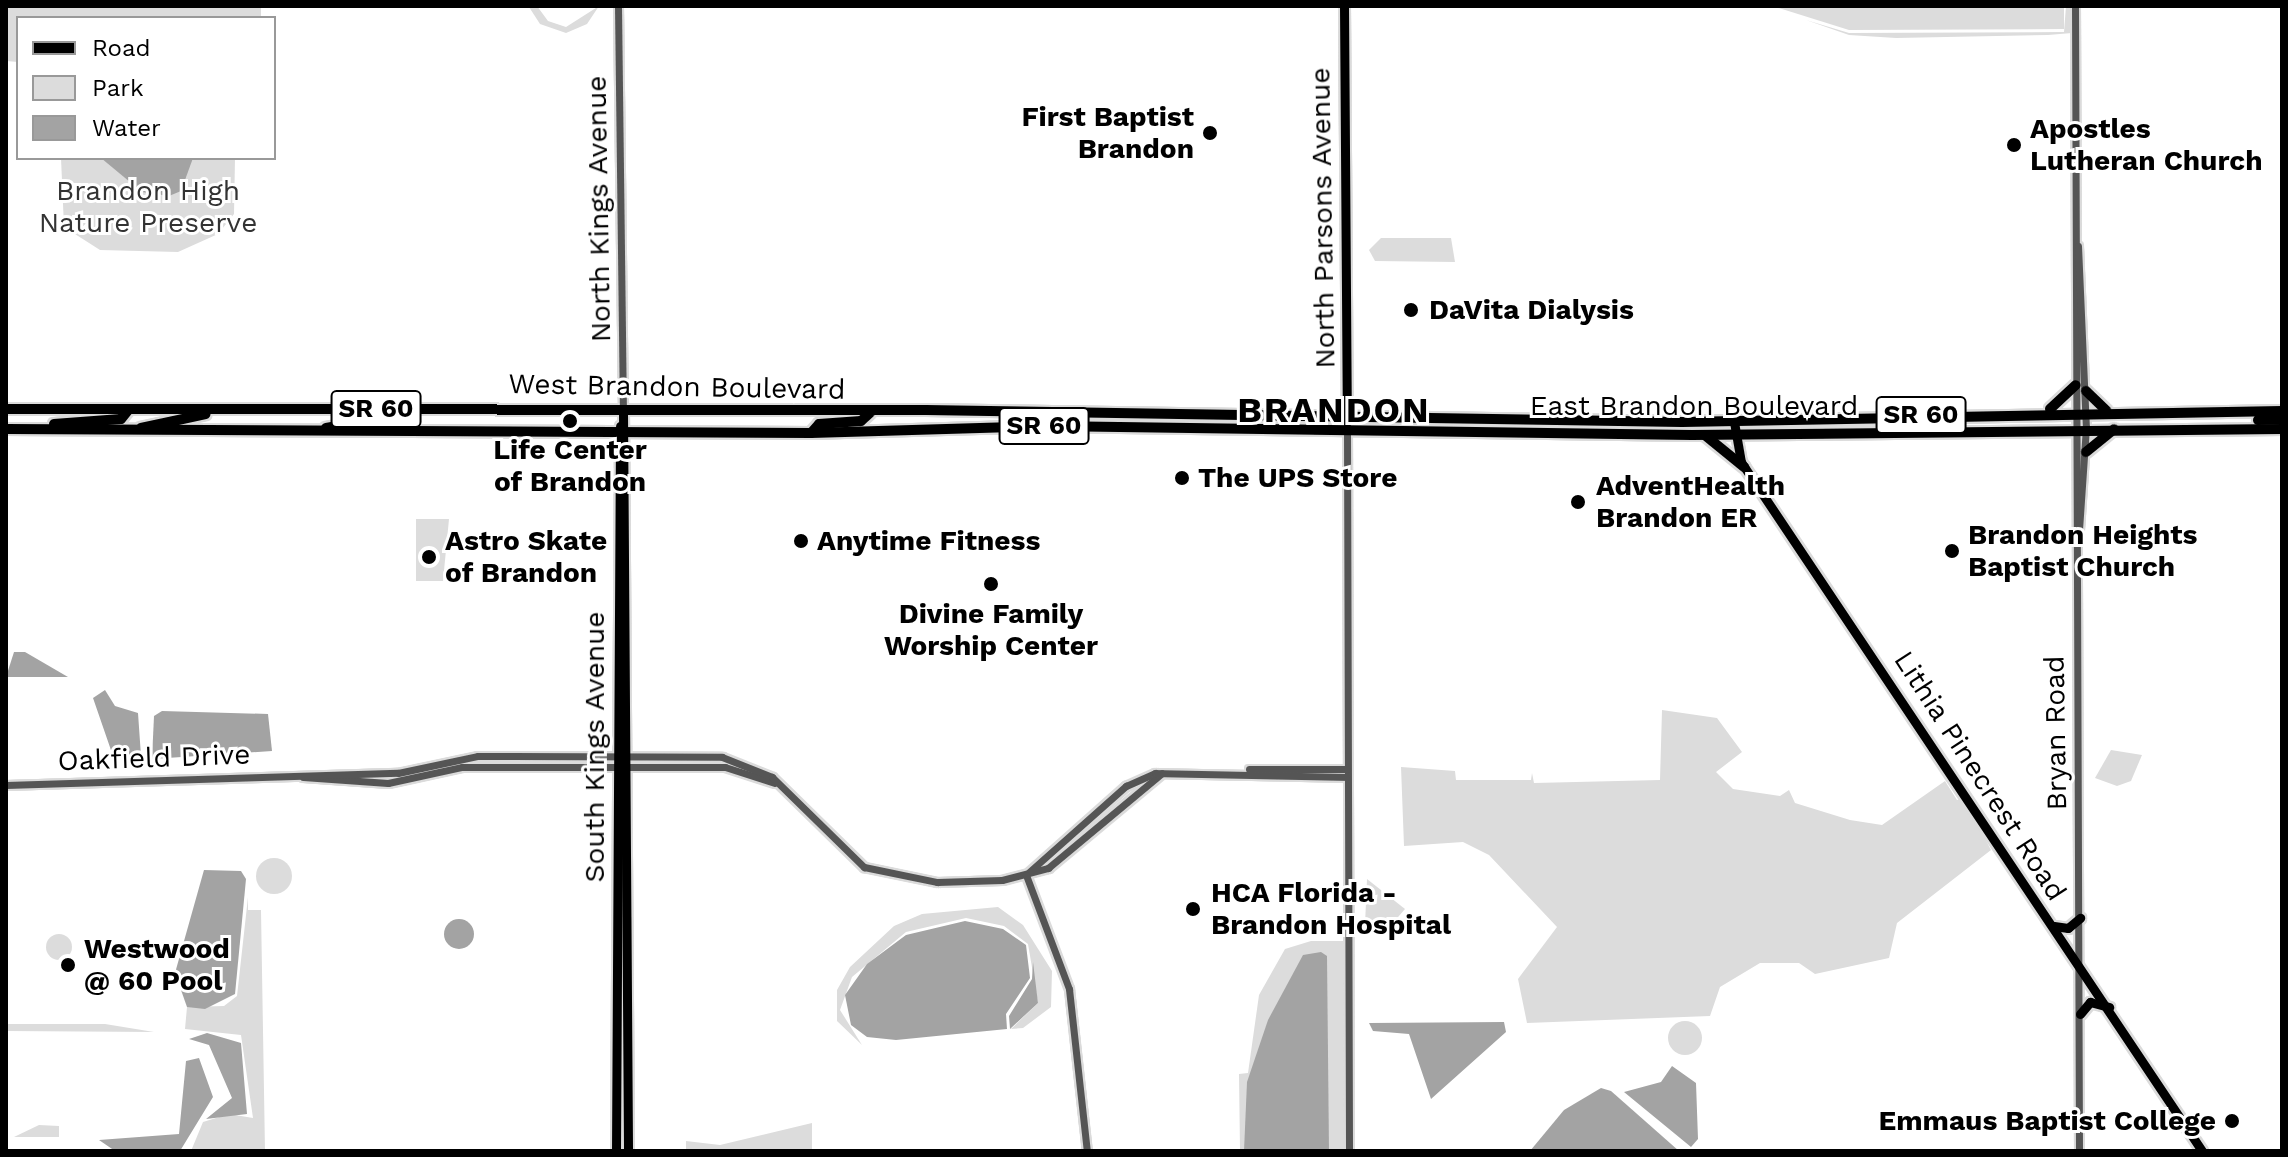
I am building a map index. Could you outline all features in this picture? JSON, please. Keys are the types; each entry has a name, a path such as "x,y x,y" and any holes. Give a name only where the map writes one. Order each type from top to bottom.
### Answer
{"highway":[{"path":"2047,411 2068,400 2081,388 2106,410"},
{"name":"West Brandon Boulevard","path":"6,409 1347,415"},
{"path":"23,429 121,419 129,409"},
{"path":"140,429 158,419 228,409"},
{"path":"272,429 275,409"},
{"path":"325,429 341,420 389,417 394,409"},
{"name":"East Brandon Boulevard","path":"1347,415 1734,422 2081,410 2282,411"},
{"path":"811,433 819,424 861,421 870,413"},
{"path":"1058,426 1104,413"},
{"path":"1106,426 1145,413"},
{"path":"2258,420 2282,419"},
{"name":"West Brandon Boulevard","path":"6,429 624,429 811,433 1058,426 1347,429"},
{"name":"East Brandon Boulevard","path":"1347,429 1705,435 2081,427 2282,429"},
{"path":"2086,452 2120,427"},
{"path":"1705,435 1744,467"}],"main road":[{"name":"North Parsons Avenue","path":"1344,6 1347,429"},
{"name":"South Kings Avenue","path":"623,411 629,762 628,1151"},
{"name":"Lithia Pinecrest Road","path":"1734,422 1734,434 1744,467 2111,1008 2202,1151"},
{"name":"South Kings Avenue","path":"616,1151 616,762 624,429"},
{"path":"616,810 628,888"},
{"path":"2054,926 2068,928 2080,918"},
{"path":"2080,1014 2092,1001 2111,1008"}],"street":[{"name":"North Kings Avenue","path":"618,6 623,411"},
{"path":"2075,6 2076,236 2081,427 2086,452 2077,544"},
{"name":"Bryan Road","path":"2079,1151 2077,544 2081,427"},
{"path":"1347,429 1349,1151"},
{"name":"Oakfield Drive","path":"6,785 407,772 464,757 616,762 727,758 781,786 841,849 875,873 937,882 1026,875 1055,863 1087,828 1162,773 1347,773"},
{"path":"1026,875 1069,989 1089,1149"}],"green space":[{"path":"6,6 261,6 261,16 16,16 16,62 6,61"},
{"path":"537,6 548,21 566,27 599,6 587,24 566,33 540,24 529,7"},
{"path":"1772,6 2064,6 2064,29 1849,30"},
{"path":"2066,6 2072,6 2072,33 2048,35 1896,38 1849,35 1806,20 1849,33 2064,32"},
{"name":"Brandon High Nature Preserve","path":"61,160 235,160 234,214 218,234 178,252 100,250 64,227"},
{"path":"1381,238 1451,238 1455,262 1375,261 1369,250"},
{"name":"Astro Skate of Brandon","path":"416,519 449,519 443,581 416,581"},
{"path":"1662,710 1717,718 1742,752 1716,772 1733,789 1780,796 1789,790 1795,803 1850,820 1882,825 1945,781 1957,800 1964,798 1991,850 1897,923 1889,958 1815,974 1799,963 1760,963 1720,987 1710,1016 1527,1023 1518,979 1557,927 1489,855 1463,842 1404,846 1401,767 1455,771 1456,780 1531,780 1532,773 1534,783 1660,780"},
{"path":"2111,750 2142,755 2131,781 2117,786 2095,778"},
{"path":"274,858 287,863 292,876 287,889 274,894 261,889 256,876 261,863"},
{"path":"1367,879 1405,909 1386,931 1365,925"},
{"path":"248,897 248,910 261,910 265,1151 191,1151 203,1122 229,1114 253,1118 241,1035 185,1029 187,1007 224,1006 237,996"},
{"path":"998,907 1023,925 1052,971 1051,1007 1023,1028 1011,1029 1038,1003 1028,944 1004,926 966,918 906,932 852,977 840,1010 862,1045 837,1021 837,990 850,967 894,926 922,914"},
{"path":"59,934 68,938 72,947 68,956 59,960 50,956 46,947 50,938"},
{"path":"1311,941 1349,941 1349,1151 1240,1151 1239,1074 1248,1073 1259,995 1285,949"},
{"path":"1685,1021 1697,1026 1702,1038 1697,1050 1685,1055 1673,1050 1668,1038 1673,1026"},
{"path":"6,1024 105,1024 154,1032 6,1031"},
{"path":"812,1123 812,1151 686,1151 686,1141 720,1145"},
{"path":"39,1125 59,1126 59,1137 14,1137"}],"water":[{"path":"103,160 192,160 181,191 169,196 142,192"},
{"path":"14,652 25,652 68,677 6,677"},
{"path":"105,690 115,706 138,713 141,756 113,756 93,698"},
{"path":"162,711 268,714 272,751 152,759 154,716"},
{"path":"204,870 241,871 246,879 235,994 205,1009 187,1007 175,973"},
{"path":"459,919 470,923 474,934 470,945 459,949 448,945 444,934 448,923"},
{"path":"965,921 1003,929 1026,945 1030,978 1006,1014 1007,1029 896,1040 867,1037 851,1025 845,995 867,964 906,935"},
{"path":"1321,952 1327,956 1329,1151 1244,1151 1247,1082 1268,1020 1303,955"},
{"path":"1033,962 1038,1003 1010,1029 1009,1016 1032,979"},
{"path":"1504,1022 1506,1032 1431,1099 1409,1034 1373,1031 1369,1023"},
{"path":"207,1033 241,1043 247,1114 206,1119 232,1098 209,1045 189,1039"},
{"path":"199,1058 213,1097 180,1151 115,1151 99,1140 179,1134 186,1061"},
{"path":"1672,1066 1696,1083 1698,1139 1691,1147 1624,1092 1661,1082"},
{"path":"1601,1088 1611,1091 1679,1151 1530,1151 1564,1110"}],"place":[{"name":"First Baptist Brandon","path":"1210,133"},
{"name":"Apostles Lutheran Church","path":"2014,145"},
{"name":"DaVita Dialysis","path":"1411,310"},
{"name":"Life Center of Brandon","path":"570,421"},
{"name":"The UPS Store","path":"1182,478"},
{"name":"AdventHealth Brandon ER","path":"1578,502"},
{"name":"Anytime Fitness","path":"801,541"},
{"name":"Brandon Heights Baptist Church","path":"1952,551"},
{"name":"Astro Skate of Brandon","path":"429,557"},
{"name":"Divine Family Worship Center","path":"991,584"},
{"name":"HCA Florida - Brandon Hospital","path":"1193,909"},
{"name":"Westwood @ 60 Pool","path":"68,965"},
{"name":"Emmaus Baptist College","path":"2232,1121"}],"district":[{"name":"BRANDON","path":"1334,411"}]}
